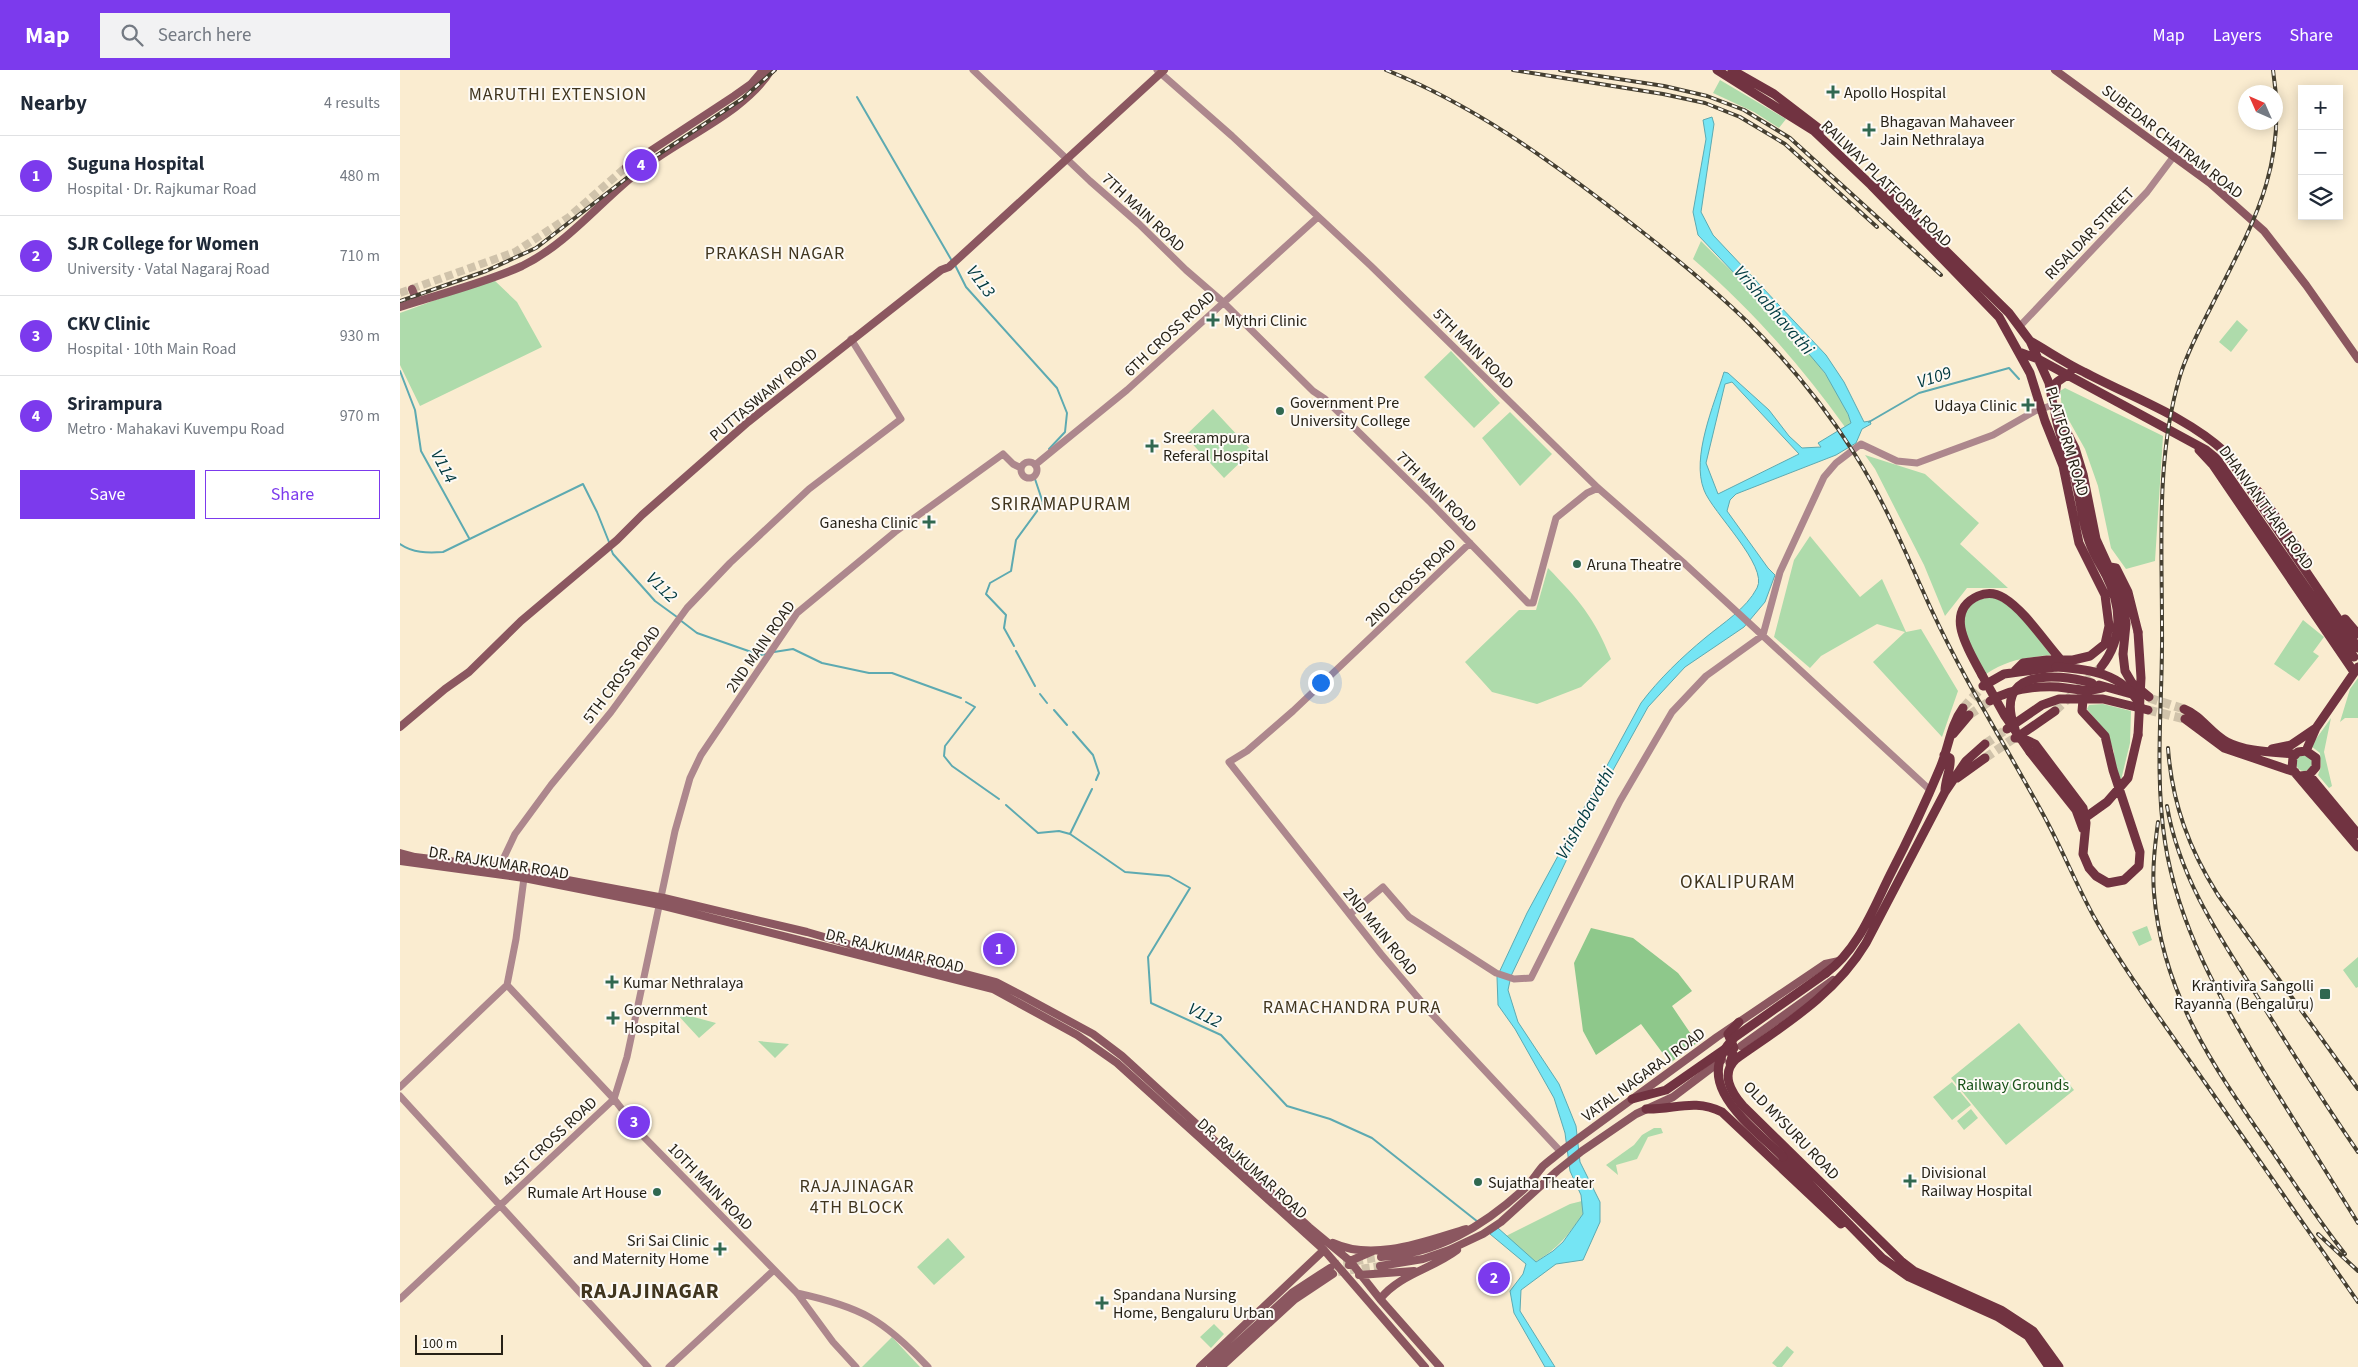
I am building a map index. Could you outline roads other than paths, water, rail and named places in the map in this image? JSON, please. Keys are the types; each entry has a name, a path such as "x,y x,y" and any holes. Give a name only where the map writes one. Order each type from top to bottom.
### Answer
{"main road":[{"path":"626,167 751,84 763,70"},
{"path":"400,307 509,270 540,255 577,226 644,167 746,99 771,70"},
{"name":"RAILWAY PLATFORM ROAD","path":"1717,70 1814,131 1871,185 1986,302 2015,342"},
{"name":"RAILWAY PLATFORM ROAD","path":"1732,70 1774,94 1818,126 1958,262 2020,326 2030,341 2038,359 2048,383 2053,405"},
{"name":"SUBEDAR CHATRAM ROAD","path":"2055,70 2210,183 2264,231 2306,285 2358,359"},
{"path":"1067,158 1161,71"},
{"name":"PUTTASWAMY ROAD","path":"400,727 445,689 469,672 500,640 755,416 851,339 941,270 948,267 1067,158"},
{"path":"412,289 417,301"},
{"path":"2015,342 2030,341"},
{"name":"DHANVANTHARI ROAD","path":"2030,341 2082,372 2146,403 2210,438 2225,452 2358,648"},
{"name":"PLATFORM ROAD","path":"2015,342 2035,384 2062,466 2079,543 2100,583 2109,615 2105,644 2090,656 2058,663"},
{"name":"DHANVANTHARI ROAD","path":"2019,352 2038,359 2191,441 2217,459 2354,658"},
{"path":"2082,372 2065,374 2055,387 2053,405 2056,424 2076,482 2089,542 2108,581 2115,603 2117,637 2112,652 2101,667"},
{"path":"2012,734 2011,699 2023,683 2035,677 2059,675 2149,697 2132,683 2125,671 2125,613 2122,596 2096,539 2084,479 2074,448 2053,405"},
{"path":"2191,441 2213,465 2356,670 2316,728 2306,751"},
{"path":"2225,452 2236,460 2344,618 2358,634"},
{"path":"2082,817 2120,789 2128,778 2144,708 2138,632 2121,575 2116,568 2110,567"},
{"path":"2058,663 2037,632 2011,603 1997,594 1985,593 1974,598 1963,609 1960,616 1964,639 2012,734 2082,817 2084,834 2083,854 2089,868 2096,876 2108,883 2117,883 2135,872 2140,861 2140,852 2105,736 2082,711 2083,700"},
{"path":"1983,686 2004,674 2058,663 2118,680 2128,687 2144,708"},
{"path":"1990,701 2012,691 2056,687 2083,691 2105,687"},
{"path":"2012,734 2052,701 2112,701 2144,708"},
{"path":"2184,709 2198,716 2227,742 2254,749 2295,754 2306,751 2313,755 2317,763 2316,767 2301,774"},
{"path":"1966,711 1948,740 1944,755 1912,832 1865,926 1840,961 1826,973 1735,1037 1723,1050 1718,1067 1720,1088 1727,1100 1882,1258 1909,1277 1998,1316 2028,1336 2049,1367"},
{"path":"2012,734 2055,711"},
{"path":"2185,719 2224,748 2301,774 2358,847"},
{"path":"2264,750 2291,745 2316,728"},
{"path":"1726,1062 1740,1051 1816,1003 1845,972 1866,943 1945,792 1966,761 1985,744"},
{"path":"2295,754 2291,765 2358,834"},
{"path":"1944,755 1950,758 1951,761 1946,776 1945,792"},
{"path":"1945,792 1962,775 1986,758"},
{"name":"DR. RAJKUMAR ROAD","path":"400,853 662,901 996,982 1093,1034 1122,1056 1350,1261 1380,1299"},
{"name":"DR. RAJKUMAR ROAD","path":"400,861 498,871 524,878 662,901 993,989 1077,1035 1117,1063 1324,1250 1425,1367"},
{"name":"VATAL NAGARAJ ROAD","path":"1475,1227 1524,1189 1543,1166 1632,1099 1739,1022 1825,964 1840,961"},
{"path":"1739,1022 1729,1032 1728,1038 1740,1051"},
{"name":"OLD MYSURU ROAD","path":"1632,1099 1666,1090 1725,1049 1733,1054 1726,1062 1728,1080 1737,1099 1900,1261 1922,1275 2001,1310 2034,1331 2058,1367"},
{"name":"VATAL NAGARAJ ROAD","path":"1471,1240 1501,1222 1564,1165 1632,1116 1673,1097 1726,1062"},
{"path":"1646,1110 1688,1104 1710,1107 1722,1112 1830,1215 1844,1226 1853,1228"},
{"path":"1324,1239 1348,1248 1377,1249 1429,1242 1475,1227"},
{"path":"1471,1240 1423,1259 1381,1261 1436,1247 1459,1237 1475,1227"},
{"path":"1440,1367 1380,1299 1416,1271 1444,1259 1471,1240"},
{"path":"1377,1249 1350,1261 1346,1274 1361,1276 1416,1271"},
{"path":"1200,1367 1324,1250"},
{"path":"1211,1367 1293,1292 1332,1271 1294,1300 1221,1367"}],"street":[{"name":"7TH MAIN ROAD","path":"973,70 1186,270 1223,302 1313,391 1325,398 1528,602 1533,603 1556,518 1587,493 1598,488"},
{"name":"5TH MAIN ROAD","path":"1161,71 1371,266 1598,488 1763,635 1930,790"},
{"name":"RISALDAR STREET","path":"2020,326 2147,192 2174,156"},
{"name":"6TH CROSS ROAD","path":"1035,465 1128,390 1318,218"},
{"name":"5TH CROSS ROAD","path":"498,871 514,834 551,785 611,712 681,618 730,563 808,489 901,419 851,339"},
{"path":"1350,914 1383,887 1408,917 1497,973 1514,979 1531,978 1620,801 1672,712 1706,676 1763,635 1780,572 1824,477 1836,463 1861,444 1897,461 1917,462 1993,436 2053,405"},
{"name":"2ND MAIN ROAD","path":"662,901 675,831 690,778 701,756 797,613 826,587 895,532 1003,454 1013,464 1021,468"},
{"path":"1026,462 1035,465 1036,472 1031,478 1023,476 1021,468 1026,462"},
{"name":"2ND CROSS ROAD","path":"1229,762 1247,750 1293,711 1470,543"},
{"name":"2ND MAIN ROAD","path":"1229,762 1430,1013 1562,1151"},
{"path":"400,1087 507,985 516,939 524,878"},
{"name":"41ST CROSS ROAD","path":"400,1299 614,1099 627,1057 662,901"},
{"name":"10TH MAIN ROAD","path":"507,985 614,1099 642,1135 797,1293 818,1324 856,1367"},
{"path":"400,1096 648,1367"},
{"path":"669,1367 774,1270"},
{"path":"797,1293 832,1301 862,1312 890,1329 928,1367"}],"water":[{"path":"1712,117 1714,124 1701,212 1713,235 1826,355 1844,382 1864,422 1870,421 1871,424 1862,429 1856,443 1836,455 1736,494 1730,500 1727,511 1775,575 1765,602 1744,627 1685,667 1648,707 1587,817 1511,976 1508,990 1518,1022 1559,1084 1576,1126 1580,1162 1600,1202 1600,1222 1583,1260 1556,1264 1521,1290 1520,1311 1555,1367 1545,1367 1514,1313 1510,1291 1523,1274 1526,1264 1490,1234 1498,1228 1536,1262 1563,1242 1583,1214 1581,1195 1570,1171 1565,1133 1554,1098 1515,1029 1498,1005 1497,977 1527,913 1641,703 1655,685 1679,661 1747,603 1757,588 1758,578 1748,553 1709,500 1701,477 1700,462 1705,431 1724,372 1728,373 1769,410 1789,436 1802,448 1821,447 1818,443 1851,423 1825,373 1793,335 1698,235 1693,212 1706,139 1703,120","holes":["1732,382 1799,454 1718,494 1706,463 1725,384"]}],"waterway":[{"name":"V113","path":"857,97 952,261"},
{"name":"V113","path":"955,265 966,287 1057,388 1067,413 1065,432 1049,449"},
{"name":"V109","path":"1869,422 1919,393 2009,368 2019,379"},
{"name":"V114","path":"400,371 415,410 421,451 469,538"},
{"name":"V113","path":"1014,646 1004,628 1006,615 986,594 990,583 1011,571 1016,540 1043,503 1034,476"},
{"name":"V112","path":"400,544 420,552 443,552 583,484 609,542"},
{"name":"V112","path":"611,549 613,554 655,601 677,617"},
{"name":"V112","path":"680,620 697,633 760,655 767,654"},
{"name":"V112","path":"774,652 793,649 822,663 869,673 892,673 961,698"},
{"name":"V113","path":"1016,651 1035,686"},
{"name":"V113","path":"1040,694 1047,703"},
{"name":"V112","path":"966,702 975,707 945,746 944,756 952,766 999,799"},
{"name":"V113","path":"1054,710 1067,725"},
{"name":"V113","path":"1073,732 1093,755 1099,773 1096,780"},
{"name":"V113","path":"1070,834 1092,789"},
{"name":"V112","path":"1006,805 1038,833 1059,831 1070,834 1125,872 1169,876 1190,888 1148,957 1151,1003 1221,1035 1287,1106 1330,1119 1372,1138 1478,1222"}],"tunnel":[{"path":"400,293 515,252 569,217 626,167"},
{"path":"2055,711 2100,668"},
{"path":"1963,708 1983,686"},
{"path":"2149,698 2184,709"},
{"path":"1969,715 1990,701"},
{"path":"2148,710 2185,719"},
{"path":"1985,744 2007,729"},
{"path":"1985,758 2013,739"},
{"path":"1332,1267 1338,1264 1381,1257"},
{"path":"1338,1272 1380,1266"}],"railway":[{"path":"400,301 486,271 536,248 650,160 742,99 775,70"},
{"path":"1386,70 1449,99 1478,116 1535,152 1591,192 1653,240 1717,294 1776,351 1803,382 1829,416 1866,472 1896,531 1945,637 1972,689 2044,816 2087,905 2107,939 2148,1002 2358,1302"},
{"path":"1513,70 1663,94 1705,103 1740,117 1785,144 1877,227"},
{"path":"1560,70 1664,86 1707,96 1744,110 1790,138 1941,275"},
{"path":"2273,70 2276,135 2264,191 2242,246 2187,357 2172,406 2167,437 2161,532 2160,788 2165,842 2171,873 2190,932 2203,961 2248,1045 2358,1223"},
{"path":"2168,748 2173,788 2178,807 2190,843 2208,878 2218,895 2358,1089"},
{"path":"2167,806 2181,857 2202,905 2294,1055 2358,1152"},
{"path":"2158,822 2155,848 2154,893 2159,929 2167,963 2179,996 2193,1027 2228,1086 2315,1214 2345,1254"},
{"path":"2318,1234 2358,1271"}],"place":[{"name":"Apollo Hospital","path":"1833,92"},
{"name":"Bhagavan Mahaveer Jain Nethralaya","path":"1869,130"},
{"name":"Srirampura","path":"641,165"},
{"name":"Mythri Clinic","path":"1213,320"},
{"name":"Udaya Clinic","path":"2028,405"},
{"name":"Government Pre University College","path":"1280,411"},
{"name":"Sreerampura Referal Hospital","path":"1152,446"},
{"name":"Ganesha Clinic","path":"929,522"},
{"name":"Aruna Theatre","path":"1577,564"},
{"name":"Suguna Hospital","path":"999,949"},
{"name":"Kumar Nethralaya","path":"612,982"},
{"name":"Krantivira Sangolli Rayanna (Bengaluru)","path":"2325,994"},
{"name":"Government Hospital","path":"613,1018"},
{"name":"CKV Clinic","path":"634,1122"},
{"name":"Divisional Railway Hospital","path":"1910,1181"},
{"name":"Sujatha Theater","path":"1478,1182"},
{"name":"Rumale Art House","path":"657,1192"},
{"name":"Sri Sai Clinic and Maternity Home","path":"720,1249"},
{"name":"SJR College for Women","path":"1494,1278"},
{"name":"Spandana Nursing Home, Bengaluru Urban","path":"1102,1303"}],"district":[{"name":"MARUTHI EXTENSION","path":"558,94"},
{"name":"PRAKASH NAGAR","path":"775,253"},
{"name":"SRIRAMAPURAM","path":"1061,503"},
{"name":"OKALIPURAM","path":"1738,881"},
{"name":"RAMACHANDRA PURA","path":"1352,1007"},
{"name":"RAJAJINAGAR 4TH BLOCK","path":"857,1196"},
{"name":"RAJAJINAGAR","path":"650,1291"}],"water label":[{"name":"Vrishabhavathi","path":"1774,310"},
{"name":"Vrishabavathi","path":"1585,813"}],"park label":[{"name":"Railway Grounds","path":"2013,1084"}]}
